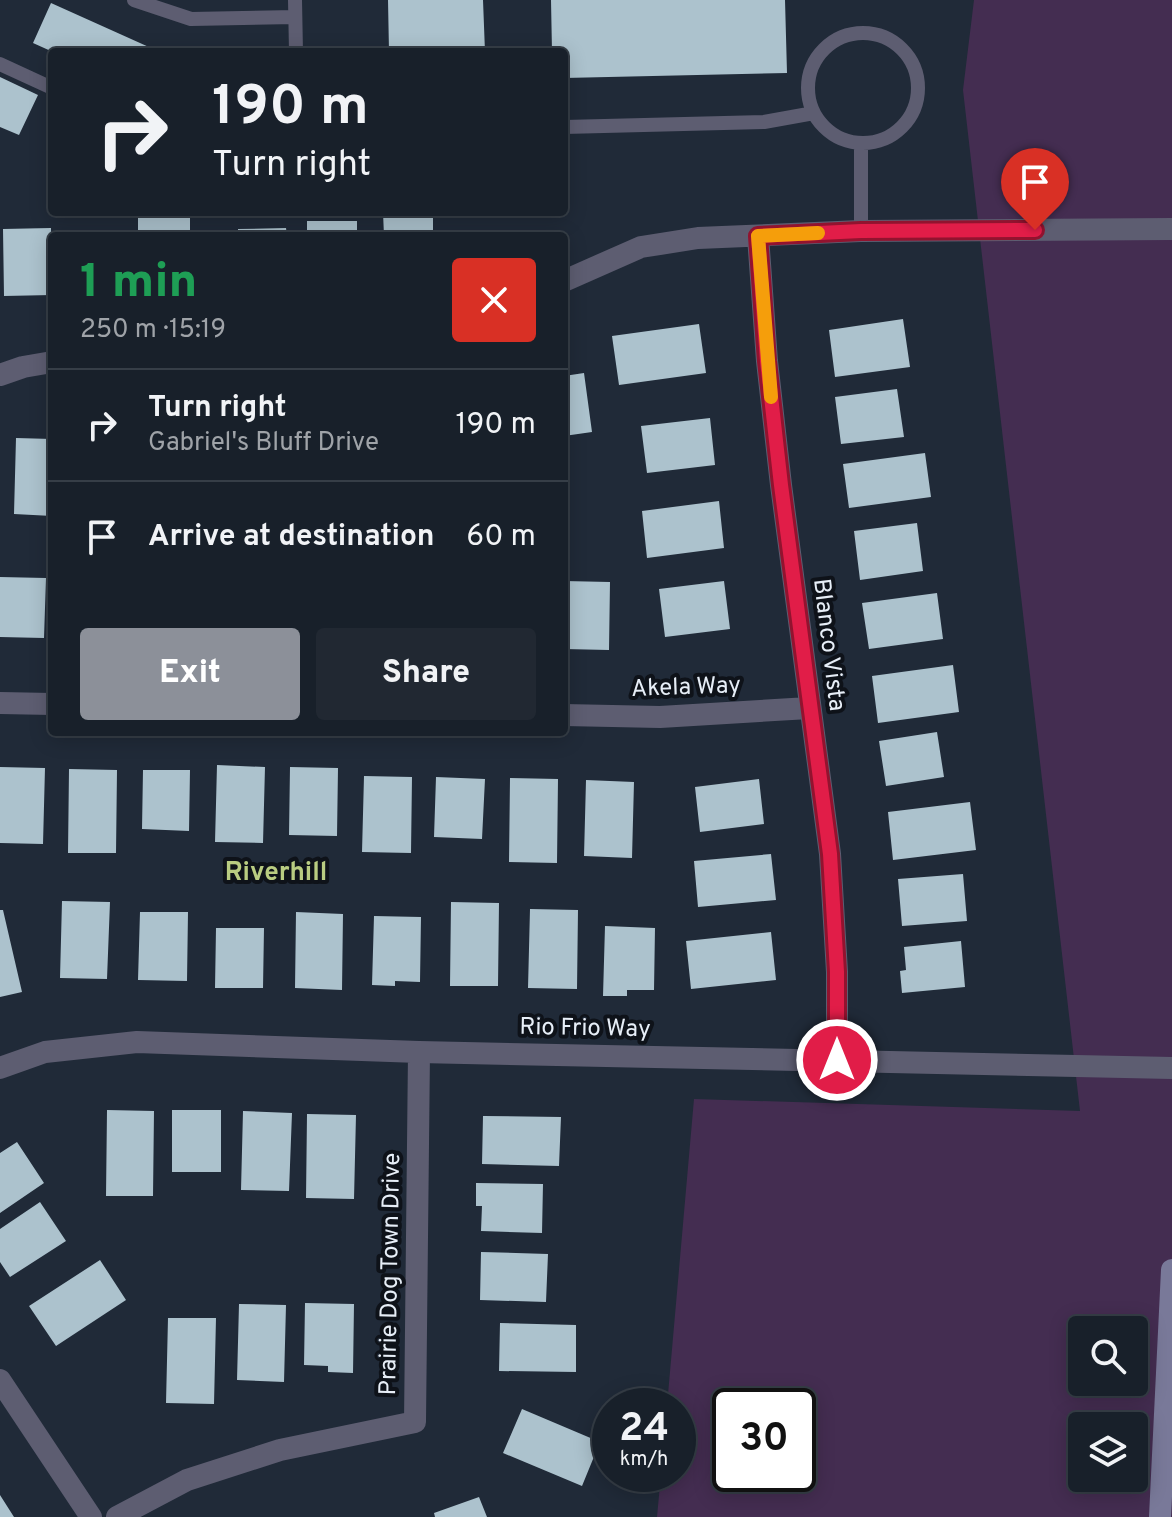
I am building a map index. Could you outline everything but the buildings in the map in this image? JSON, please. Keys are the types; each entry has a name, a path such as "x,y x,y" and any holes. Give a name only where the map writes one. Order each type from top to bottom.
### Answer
{"main road":[{"path":"1160,1517 1172,1270"}],"street":[{"path":"568,279 641,247 698,238 861,231 1172,229"},
{"name":"Blanco Vista","path":"758,236 767,361 830,854 837,972 837,1060"},
{"path":"0,375 48,363"},
{"path":"0,703 48,704"},
{"name":"Akela Way","path":"568,715 660,717 809,708"},
{"name":"Rio Frio Way","path":"0,1068 45,1052 137,1042 419,1052 1172,1068"},
{"name":"Prairie Dog Town Drive","path":"117,1517 187,1480 266,1454 415,1422 419,1052"},
{"path":"0,1380 91,1517"}],"lane":[{"path":"134,0 191,19 295,17"},
{"path":"295,0 296,48"},
{"path":"862,33 879,35 895,43 908,56 916,72 918,89 915,107 906,122 893,134 861,144 841,138 825,128 814,113 808,96 808,77 815,60 827,46 843,36 862,33"},
{"path":"0,64 48,86"},
{"path":"568,127 764,122 814,113"},
{"path":"861,144 861,231"}],"shaded area":[{"path":"974,0 1172,0 1172,1517 657,1517 659,1492 696,1492 696,1388 669,1388 694,1099 1080,1111 963,90"}],"slow traffic":[{"path":"771,397 758,236 818,233"}],"district":[{"name":"Riverhill","path":"276,873"}],"route":[{"path":"837,1060 837,972 830,854 781,485 767,361 758,236 861,231 1035,230"}]}
